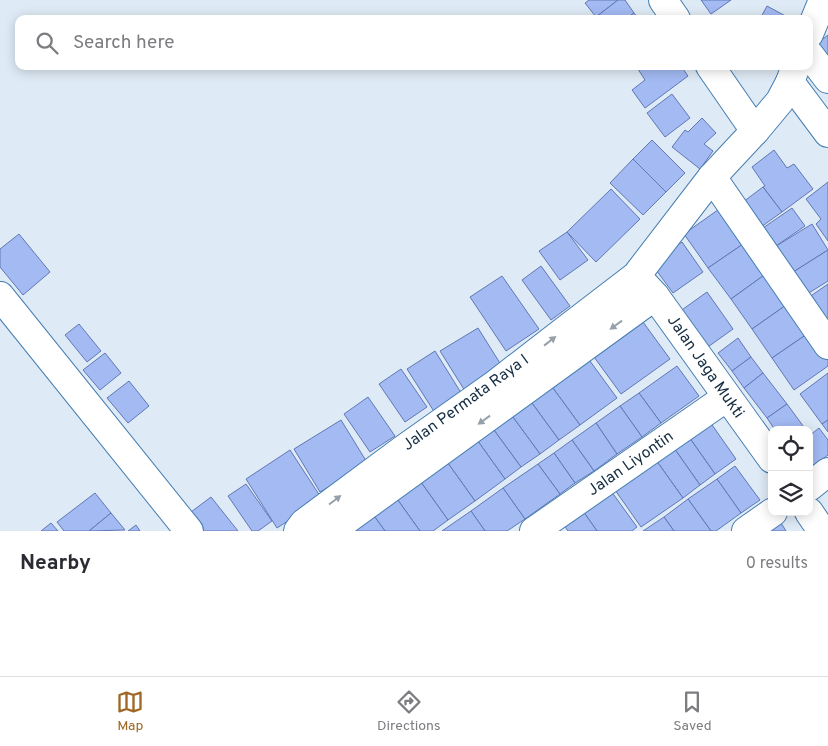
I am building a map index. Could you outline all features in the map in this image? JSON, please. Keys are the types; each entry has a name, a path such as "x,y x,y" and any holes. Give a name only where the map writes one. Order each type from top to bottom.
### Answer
{"street":[{"path":"663,0 673,15"},
{"path":"813,24 823,0"},
{"path":"813,59 828,79"},
{"path":"713,70 755,131"},
{"path":"793,74 828,133"},
{"name":"Jalan Permata Raya I","path":"304,528 401,451 493,386 636,276 712,177 780,101 793,74"},
{"path":"712,177 828,345"},
{"name":"Jalan Jaga Mukti","path":"636,276 655,296 768,453"},
{"path":"0,296 188,531"},
{"name":"Jalan Permata Raya I","path":"331,531 655,296"},
{"name":"Jalan Liyontin","path":"534,531 727,397"},
{"path":"813,484 828,472"},
{"path":"746,531 768,516"},
{"path":"812,516 822,531"}],"building":[{"path":"589,0 618,0 599,15 594,15 585,3"},
{"path":"618,0 625,0 634,13 631,15 599,15"},
{"path":"701,0 731,0 711,14"},
{"path":"767,6 784,15 762,15"},
{"path":"828,35 828,71 813,53 813,47"},
{"path":"639,70 684,70 688,76 645,108 632,90 645,80"},
{"path":"672,94 690,118 665,137 647,113"},
{"path":"702,118 716,133 704,144 713,151 700,169 672,147 685,130 688,132"},
{"path":"652,140 685,173 666,192 633,159"},
{"path":"774,150 787,168 794,164 813,189 782,212 763,187 765,186 752,167"},
{"path":"633,159 666,192 643,215 610,183"},
{"path":"828,182 828,241 816,224 821,219 806,199"},
{"path":"763,187 782,212 761,227 743,202"},
{"path":"611,189 640,219 596,262 567,232"},
{"path":"722,207 746,242 708,268 684,234"},
{"path":"792,208 805,226 773,248 760,230"},
{"path":"812,224 828,250 790,274 773,248"},
{"path":"567,232 588,260 560,280 539,251"},
{"path":"19,234 50,272 23,295 0,267 0,249"},
{"path":"682,242 703,272 673,293 651,263"},
{"path":"746,242 767,273 731,299 708,268"},
{"path":"828,250 828,281 804,296 790,274"},
{"path":"541,266 570,306 551,320 522,280"},
{"path":"767,273 789,303 752,329 731,299"},
{"path":"502,276 539,329 506,351 470,297"},
{"path":"828,284 828,334 802,302"},
{"path":"707,292 733,329 705,349 679,312"},
{"path":"789,303 810,332 772,358 752,329"},
{"path":"643,322 670,359 621,394 594,357"},
{"path":"79,324 101,351 87,362 65,335"},
{"path":"478,328 503,368 465,391 440,351"},
{"path":"810,332 828,358 828,366 794,390 772,358"},
{"path":"738,338 751,357 732,371 718,353"},
{"path":"435,351 463,396 435,413 407,369"},
{"path":"105,353 121,373 100,390 83,370"},
{"path":"587,357 617,398 580,425 550,384"},
{"path":"751,357 763,373 744,388 732,371"},
{"path":"677,366 699,396 661,423 639,393"},
{"path":"401,369 427,407 405,422 379,384"},
{"path":"763,373 787,404 767,418 744,388"},
{"path":"828,373 828,420 822,424 800,394"},
{"path":"129,381 149,406 128,423 107,398"},
{"path":"550,384 580,425 559,440 529,399"},
{"path":"639,393 661,423 642,437 620,406"},
{"path":"368,397 395,436 370,452 344,414"},
{"path":"529,399 559,440 540,454 510,413"},
{"path":"787,404 803,426 772,426 767,418"},
{"path":"620,406 642,437 617,454 596,423"},
{"path":"510,413 540,454 521,467 491,426"},
{"path":"341,420 368,464 320,492 294,449"},
{"path":"828,420 828,432 822,424"},
{"path":"710,422 736,459 715,474 689,437"},
{"path":"596,423 617,454 594,471 572,440"},
{"path":"491,426 521,467 505,479 475,437"},
{"path":"819,428 828,440 828,455 813,466 813,433"},
{"path":"475,437 505,479 475,501 445,459"},
{"path":"689,437 715,474 700,485 674,448"},
{"path":"572,440 594,471 575,483 554,453"},
{"path":"674,448 700,485 683,498 656,460"},
{"path":"290,450 322,499 277,528 246,479"},
{"path":"554,453 575,483 560,494 538,464"},
{"path":"445,459 475,501 448,520 418,478"},
{"path":"656,460 683,498 641,527 615,490"},
{"path":"538,464 560,494 525,519 503,488"},
{"path":"735,466 760,500 741,513 717,479"},
{"path":"418,478 448,520 433,531 420,531 395,496"},
{"path":"717,479 741,513 716,531 711,531 688,499"},
{"path":"246,484 272,521 258,531 252,531 228,496"},
{"path":"503,488 525,519 507,531 485,531 471,511"},
{"path":"611,491 637,527 632,531 597,531 583,511"},
{"path":"95,493 111,513 89,531 64,531 57,522"},
{"path":"395,496 420,531 385,531 372,513"},
{"path":"211,497 238,531 200,531 187,515"},
{"path":"688,499 711,531 674,531 664,517"},
{"path":"471,511 485,531 442,531"},
{"path":"583,511 597,531 568,531 564,525"},
{"path":"111,513 125,530 89,531"},
{"path":"372,513 385,531 350,531"},
{"path":"664,517 674,531 643,531"},
{"path":"778,518 786,531 759,531"},
{"path":"51,523 58,531 41,531"},
{"path":"136,525 140,531 128,531"}]}
